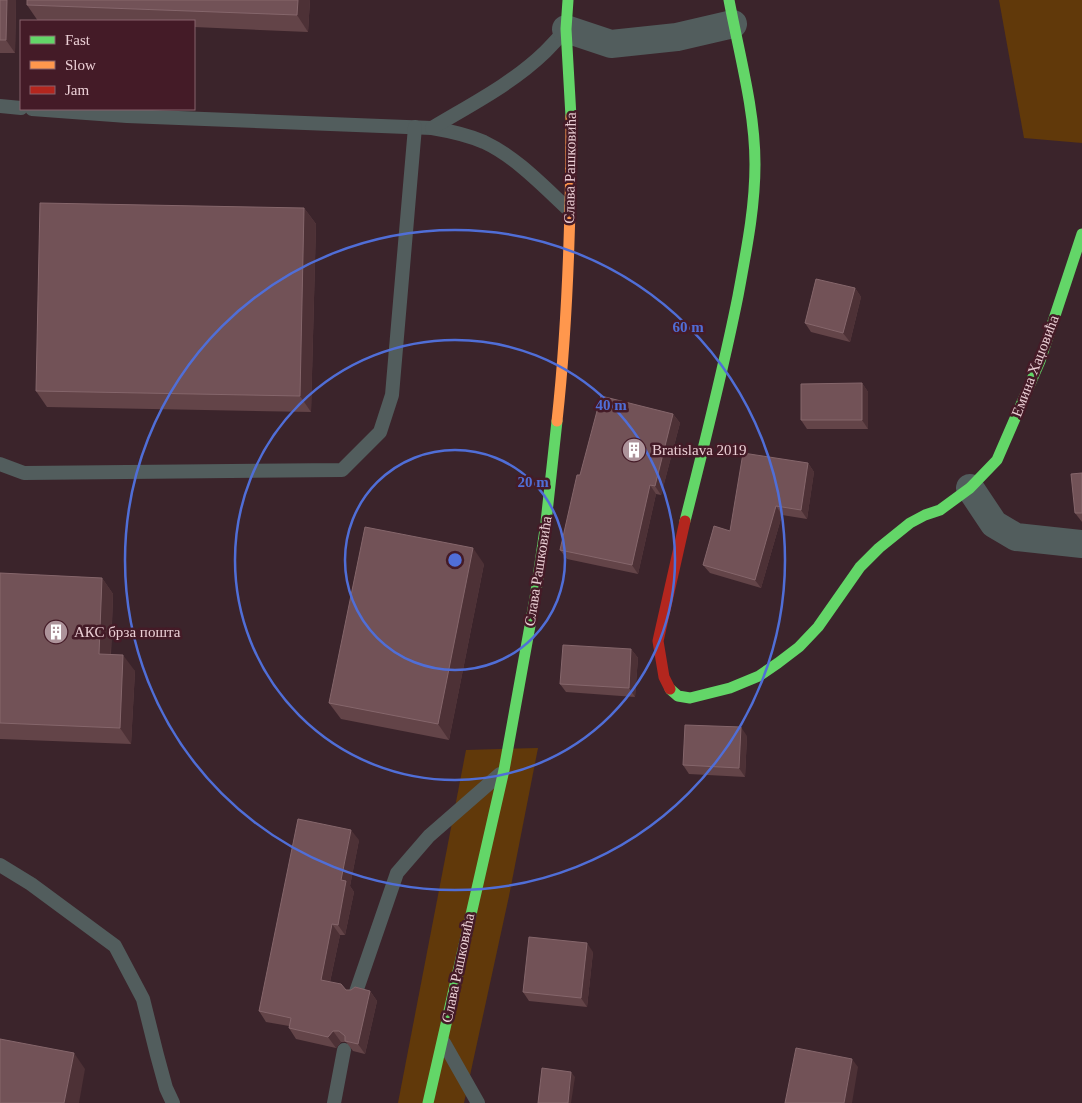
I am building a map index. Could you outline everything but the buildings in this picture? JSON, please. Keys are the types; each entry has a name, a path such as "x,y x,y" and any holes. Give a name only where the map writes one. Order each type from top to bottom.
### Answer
{"street":[{"name":"Слава Рашковића","path":"428,1103 504,770 547,512 562,375 569,210 571,105 566,29 568,0"},
{"path":"566,29 611,44 677,37 731,12"},
{"name":"Емина Хаџовића","path":"731,12 752,122 755,163 754,196 749,237 728,345 658,641 664,677 670,690 678,696 690,698 730,688 752,679 778,663 799,647 818,628 860,567 879,548 910,523 940,510 970,488 997,460 1040,362 1082,234"},
{"path":"970,488 994,524 1016,537 1082,544"}],"lane":[{"path":"432,128 476,103 522,71 544,53 566,29"},
{"path":"0,106 20,108"},
{"path":"46,110 127,116 415,127 458,132 485,143 516,163 569,210"},
{"path":"0,464 24,473 342,470 380,432 392,395 415,127"},
{"path":"356,992 398,874 429,836 504,770"},
{"path":"0,866 31,884 115,946 143,999 156,1055 166,1088 173,1103"},
{"path":"442,1040 478,1103"},
{"path":"334,1103 344,1050"}],"shaded area":[{"path":"999,0 1082,0 1082,143 1024,138"},
{"path":"538,748 509,896 464,1103 398,1103 466,750"}],"traffic: fast":[{"path":"568,0 566,29 571,117"},
{"path":"685,521 732,324 752,214 755,164 752,123 746,82 729,0"},
{"path":"670,689 678,696 690,698 730,688 759,676 778,663 799,647 818,627 860,567 879,548 910,523 940,510 970,488 997,460 1040,361 1082,234"},
{"path":"428,1103 504,770 535,598 546,522 557,421"}],"traffic: slow":[{"path":"557,421 568,269 571,117"}],"traffic: jam":[{"path":"670,689 664,677 658,641 685,521"}],"place":[{"name":"Bratislava 2019","path":"634,450"},
{"name":"АКС брза пошта","path":"56,632"}]}
